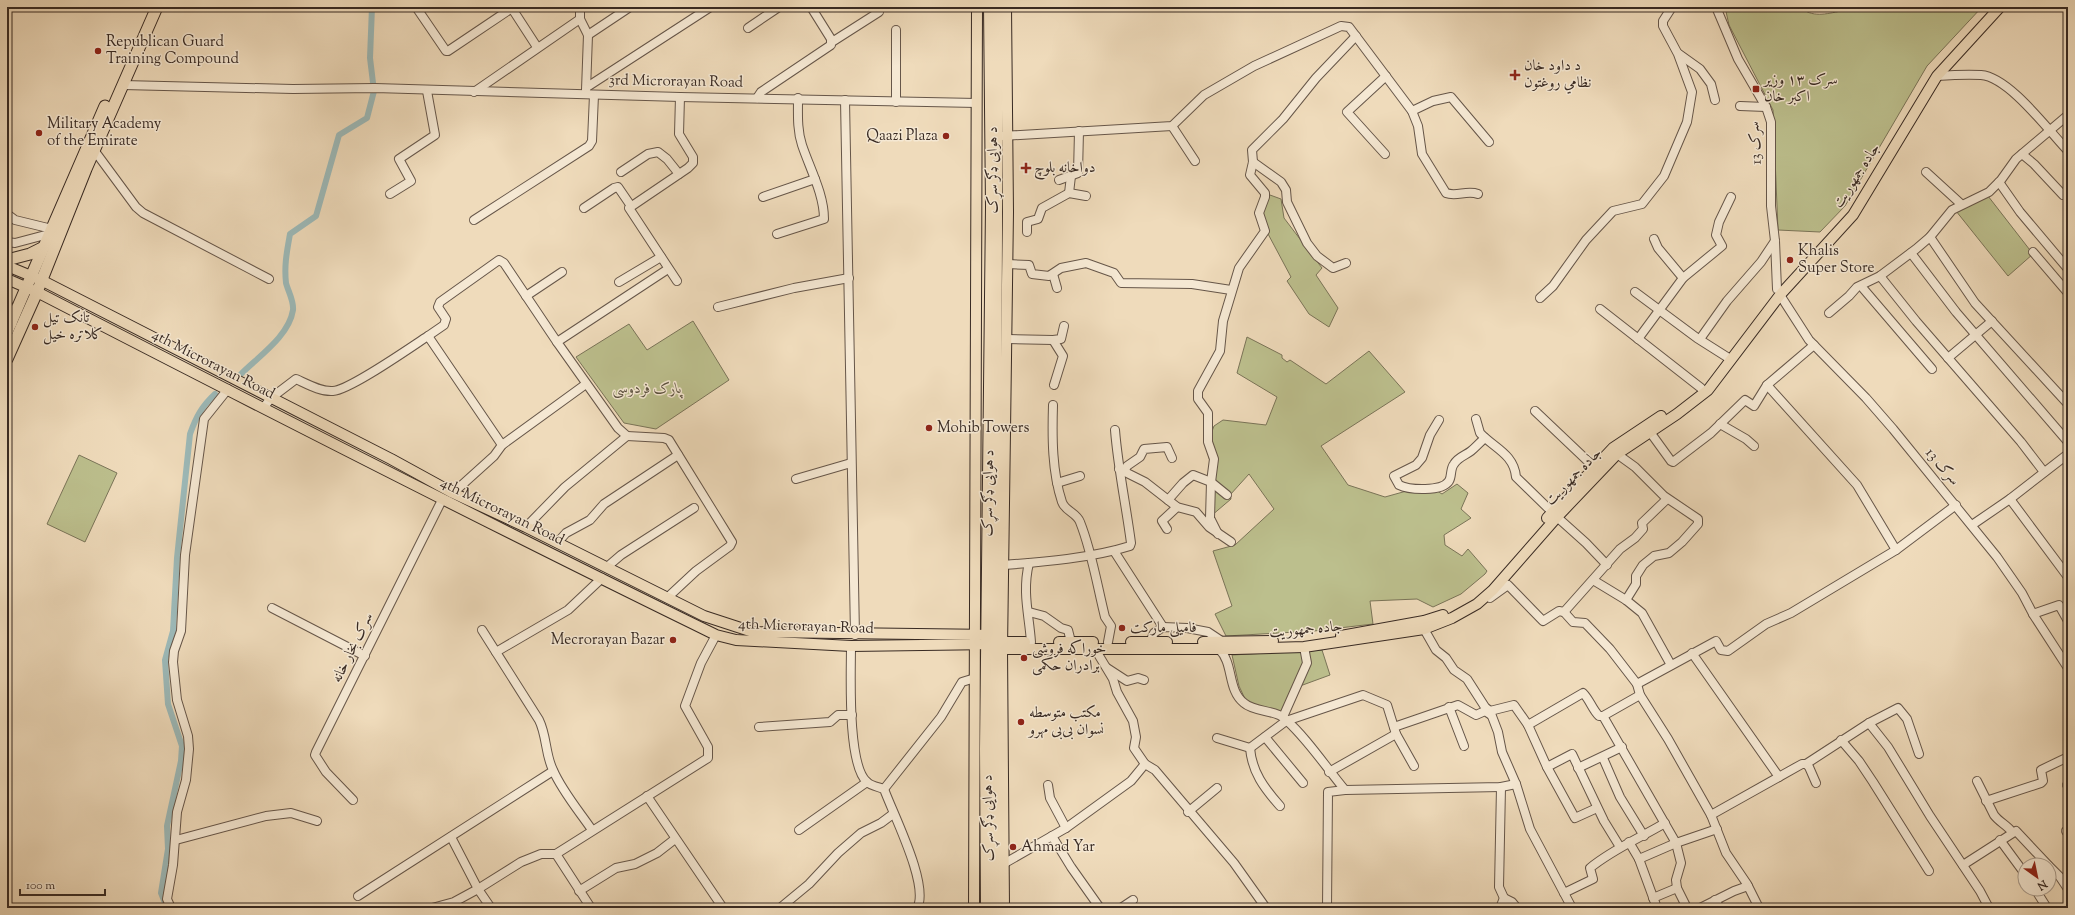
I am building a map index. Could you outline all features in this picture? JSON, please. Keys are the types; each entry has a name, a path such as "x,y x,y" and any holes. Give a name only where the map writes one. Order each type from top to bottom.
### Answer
{"highway":[{"path":"36,279 44,247 50,232 149,7"},
{"path":"7,359 36,279 157,7"},
{"path":"7,260 30,254 44,247"},
{"path":"9,328 32,290"},
{"path":"7,306 9,328"}],"main road":[{"name":"د هوایی ډګر سړک","path":"977,7 977,103 990,640 1005,863 1004,908"},
{"path":"989,7 991,207 990,640 994,908"},
{"path":"986,908 990,640 1003,136 998,7"},
{"name":"د هوایی ډګر سړک","path":"974,908 975,678 990,640 1004,565 1008,264 1003,136 1006,7"},
{"name":"جاده جمهوریت","path":"990,640 1095,649 1221,645 1312,640 1424,621 1453,611 1475,598 1555,514 1617,454 1708,390 1729,357 1778,292 1848,211 1932,73 1991,7"},
{"name":"جاده جمهوریت","path":"1778,292 1853,214 1937,76 2000,7"},
{"name":"4th Microrayan Road","path":"7,266 36,279 271,398 454,493 526,527 704,616 737,628 754,632 791,639 851,646 990,640"},
{"name":"4th Microrayan Road","path":"7,279 32,290 264,407 442,500 599,576 716,635 736,640 791,639 855,635 990,640"},
{"name":"جاده جمهوریت","path":"990,640 1031,642 1150,642 1304,647 1390,636 1424,629 1452,618 1483,599 1493,590 1594,467 1613,448 1701,388 1729,357"},
{"path":"599,576 604,566"}],"street":[{"path":"416,7 446,51 511,8 537,48"},
{"path":"580,7 580,19 588,35 586,91"},
{"path":"588,35 630,7"},
{"path":"748,28 780,7"},
{"path":"812,7 832,42"},
{"path":"1540,298 1553,286 1586,240 1613,211 1642,204 1664,176 1687,122 1692,92 1678,54 1663,26 1663,21 1672,7"},
{"name":"سرک 13","path":"1716,7 1738,59 1766,107 1771,122 1771,206 1778,292 1814,345 1866,398 1972,524 2022,593 2033,614 2068,668"},
{"path":"586,91 709,8"},
{"path":"757,98 761,92 831,45 832,42 879,12"},
{"path":"474,92 580,19"},
{"path":"1003,136 1172,126 1204,95 1254,66 1341,26 1349,27 1412,111 1418,126 1422,154 1446,193 1474,192 1478,194"},
{"path":"896,30 896,102"},
{"path":"1218,534 1210,518 1211,482 1214,459 1208,442 1208,413 1198,399 1198,391 1220,351 1223,321 1231,290 1234,288 1239,268 1265,231 1259,213 1265,193 1250,175 1253,162 1252,150 1258,142 1283,119 1316,78 1356,36"},
{"path":"1678,54 1700,69 1711,84 1715,100"},
{"path":"1937,76 1981,75 1992,78 2011,90 2068,151"},
{"path":"1386,76 1347,112 1386,154"},
{"name":"3rd Microrayan Road","path":"123,85 293,89 373,88 474,92 586,91 594,95 680,98 798,98 896,102 977,103"},
{"path":"390,194 411,181 399,159 435,135 427,91"},
{"path":"474,220 589,146 592,141 594,95"},
{"path":"1412,111 1433,102 1451,97 1489,142"},
{"path":"677,282 629,211 631,206 691,166 694,160 680,134 680,98"},
{"path":"777,234 824,219 823,208 815,179 802,143 798,121 798,98"},
{"path":"846,100 855,635"},
{"path":"1740,106 1766,107"},
{"path":"1829,313 1857,287 1880,276 1911,253 1930,237 1952,210 1961,204 1989,192 2022,154 2068,115"},
{"path":"1172,126 1195,161"},
{"path":"1059,180 1078,173 1079,131"},
{"path":"94,150 136,207 143,213 269,279"},
{"path":"621,172 648,154 658,152 667,159 679,174"},
{"path":"2022,154 2034,164 2063,195"},
{"path":"1253,162 1281,182 1286,190 1287,202 1307,243 1317,256 1333,268 1346,262"},
{"path":"1926,172 1961,204"},
{"path":"1069,193 1071,176"},
{"path":"763,197 815,179"},
{"path":"1999,182 2020,212 2068,269"},
{"path":"584,208 614,188 618,187 631,206"},
{"path":"1027,232 1027,222 1038,219 1041,209 1069,193 1086,196"},
{"path":"1638,339 1683,278 1722,246 1716,235 1719,222 1731,197"},
{"path":"7,214 15,220 50,232"},
{"path":"7,242 15,243 50,232"},
{"path":"1930,237 1975,303 2068,404"},
{"path":"1654,239 1658,248 1683,278"},
{"path":"1700,339 1727,301 1761,262 1775,241"},
{"path":"2033,252 2068,293"},
{"path":"1911,253 1956,312 2068,442"},
{"path":"620,282 661,257"},
{"path":"264,407 271,398 296,379 318,389 334,391 378,368 444,325 446,319 438,307 440,302 499,260 502,260 557,342 618,428 627,436 667,439 732,542 730,546 696,571 667,598"},
{"path":"1008,264 1029,265 1032,274 1049,276 1061,268 1086,263 1114,273 1121,283 1192,284 1231,290"},
{"path":"557,342 668,269"},
{"path":"526,296 562,272"},
{"path":"1053,274 1057,288"},
{"path":"1880,276 1948,358 2016,436 2044,472"},
{"path":"718,307 794,288 849,278"},
{"path":"1861,286 1932,369"},
{"path":"1634,292 1700,339 1729,357"},
{"path":"1600,309 1701,388"},
{"path":"1948,358 1992,321"},
{"path":"1006,339 1061,339 1064,326"},
{"path":"428,336 502,445"},
{"path":"1053,340 1063,356 1054,385"},
{"path":"1650,432 1669,459 1673,462 1711,433 1745,400 1754,406 1767,385 1814,345"},
{"path":"454,493 494,456 502,445 586,384"},
{"path":"1767,385 1857,484 1896,550"},
{"path":"170,908 167,899 176,840 178,802 186,780 189,749 188,736 177,700 173,662 174,651 181,630 185,555 192,511 196,465 204,419 228,389"},
{"path":"1053,405 1053,440 1057,483 1062,504 1080,520 1105,617 1111,626 1108,642"},
{"path":"1535,411 1594,467"},
{"path":"1476,419 1480,433 1494,443 1515,465 1516,477 1586,542 1607,565"},
{"path":"1439,420 1430,435 1422,458 1416,465 1394,476 1399,485 1409,488 1436,489 1443,487 1450,480 1453,464 1463,455 1470,452 1485,438"},
{"path":"1720,424 1746,439 1754,446"},
{"path":"1004,565 1114,551 1131,544 1122,471 1114,430"},
{"path":"526,527 565,486 627,436"},
{"path":"1122,471 1140,457 1144,449 1167,447 1172,458"},
{"path":"1617,454 1635,467 1667,499 1698,520 1698,524 1682,542 1668,553 1654,556 1643,565 1636,576 1636,584 1626,600"},
{"path":"1972,524 2010,499 2068,454"},
{"path":"557,543 566,533 590,520 604,504 678,455"},
{"path":"796,479 851,463"},
{"path":"1122,471 1145,482 1177,507 1196,512 1209,527 1231,542"},
{"path":"1168,500 1183,483 1194,475 1211,482 1227,495"},
{"path":"1057,483 1080,476"},
{"path":"1564,612 1620,549 1640,534 1643,529 1642,522 1667,499"},
{"path":"2010,499 2068,577"},
{"name":"سرک بخار خانه","path":"352,800 326,772 315,755 442,500"},
{"path":"1637,684 1716,641 1721,650 1728,652 1766,624 1791,613 1896,550 1956,505"},
{"path":"1167,529 1162,520 1177,507"},
{"path":"604,566 694,508"},
{"path":"1114,551 1163,627"},
{"path":"1029,563 1025,577 1024,599 1028,612 1031,642"},
{"path":"496,652 568,610 599,576"},
{"path":"1593,580 1626,600 1642,613 1671,665"},
{"path":"1483,599 1492,596 1508,585 1543,621 1559,611 1564,612 1573,622 1585,623 1610,649 1637,684 1640,695 1668,739 1711,815 1726,853 1748,886 1760,908"},
{"path":"2033,614 2059,605 2068,621"},
{"path":"272,608 365,656"},
{"path":"1028,612 1044,616 1061,628 1068,630 1071,642"},
{"path":"1150,642 1154,633 1163,627 1187,628 1208,632 1221,645 1236,692 1244,704 1285,719 1345,790"},
{"path":"1424,629 1436,650 1446,658 1454,670 1468,680 1491,713 1498,732 1502,752 1516,784 1530,829 1572,908"},
{"path":"482,630 539,720 545,732 544,748 553,771 592,830"},
{"path":"432,908 454,902 521,862 541,854 556,854 708,758 708,747 685,706 701,663 716,635"},
{"path":"851,646 850,690 856,762 866,782 884,789 920,883 921,902 917,908"},
{"path":"1285,719 1307,663 1304,647"},
{"path":"1095,649 1113,679 1117,692 1134,721 1136,737 1134,748 1145,764 1155,770 1188,812 1234,863 1266,908"},
{"path":"1692,653 1779,777"},
{"path":"1104,666 1128,681 1138,678 1144,680"},
{"path":"884,789 940,717 962,682 975,678"},
{"path":"1528,725 1583,693 1596,713 1599,716 1603,716 1676,843 1681,863 1676,880 1677,888 1687,908"},
{"path":"1250,748 1285,719 1363,695 1387,705 1395,731 1414,766"},
{"path":"1603,716 1640,695"},
{"path":"1329,772 1395,731 1449,707 1460,705 1476,715 1484,711 1491,713 1514,705 1528,725 1547,767 1575,818 1597,808"},
{"path":"1449,707 1464,746"},
{"path":"1711,815 1802,764 1806,764 1841,740 1898,708 1907,719 1919,754"},
{"path":"759,727 830,722 838,715 852,715"},
{"path":"1869,723 1888,747 1990,908"},
{"path":"1265,737 1303,783"},
{"path":"1217,738 1250,748"},
{"path":"1841,740 1859,761 1929,871"},
{"path":"1578,768 1603,758 1622,747"},
{"path":"1250,748 1251,759 1256,774 1264,788 1280,806"},
{"path":"1547,767 1572,754 1597,808 1620,847"},
{"path":"1603,758 1620,797 1644,836"},
{"path":"1986,801 2041,783 2043,781 2041,770 2068,758"},
{"path":"1005,863 1066,828 1131,781 1145,764"},
{"path":"1806,764 1816,782"},
{"path":"358,896 553,771"},
{"path":"1977,781 1994,815 2012,832"},
{"path":"799,830 866,782"},
{"path":"1327,908 1328,792 1345,790 1501,787 1516,784"},
{"path":"1048,785 1050,798 1066,828"},
{"path":"1501,787 1499,887 1504,898 1512,902 1516,908"},
{"path":"1188,812 1217,788"},
{"path":"647,796 723,908"},
{"path":"176,840 266,816 291,813 317,821"},
{"path":"780,908 809,884 838,853 861,833 881,823 893,814"},
{"path":"1564,893 1593,879 1590,868 1620,847 1644,836 1665,823"},
{"path":"1639,859 1676,843 1717,829"},
{"path":"1963,865 2012,832 2019,833 2042,857"},
{"path":"1052,836 1071,867 1100,908"},
{"path":"451,837 478,889 491,908"},
{"path":"580,891 616,868 635,864 657,853 675,839"},
{"path":"2000,840 2017,863"},
{"path":"1629,842 1639,859 1657,908"},
{"path":"556,854 591,908"},
{"path":"2057,873 2068,889"},
{"path":"1700,908 1734,891 1748,886"},
{"path":"1653,898 1677,888"},
{"path":"2041,897 2047,908"},
{"path":"1500,908 1504,898"},
{"path":"1121,908 1132,900"},
{"path":"1715,900 1720,908"}],"green space":[{"path":"1725,7 1800,7 1809,13 1819,14 1841,11 1839,7 1982,7 1927,66 1845,206 1820,232 1778,230 1773,110 1729,25"},
{"path":"1270,195 1281,199 1284,218 1322,268 1316,275 1338,308 1329,327 1309,314 1287,281 1291,277 1267,232 1263,211"},
{"path":"1988,196 2033,254 2008,276 1956,211"},
{"name":"پارک فردوسی","path":"693,321 729,380 656,429 624,423 576,357 629,324 647,350"},
{"path":"1247,337 1282,355 1282,358 1287,362 1290,360 1326,384 1369,351 1405,392 1321,446 1348,485 1385,497 1428,485 1442,494 1457,484 1468,493 1461,509 1471,518 1444,535 1445,545 1462,556 1468,549 1487,571 1485,574 1461,594 1433,607 1417,599 1370,601 1373,624 1314,631 1226,636 1215,614 1232,606 1213,551 1235,545 1274,509 1249,474 1230,495 1231,499 1211,516 1214,475 1206,447 1214,426 1223,420 1266,425 1277,397 1237,373"},
{"path":"79,455 117,473 85,542 47,524"},
{"path":"1322,650 1330,675 1300,686 1282,716 1247,703 1239,686 1232,655"}],"waterway":[{"path":"241,374 280,337 286,328 293,310 292,300 286,283 285,270 290,234 316,216 339,135 367,118 374,91 370,58 372,7"},
{"path":"167,908 161,893 168,849 167,826 181,761 182,746 168,704 165,660 173,631 177,558 190,434 200,412 215,394"}],"place":[{"name":"Republican Guard Training Compound","path":"98,51"},
{"name":"د داود خان نظامي روغتون","path":"1515,75"},
{"name":"سرک ۱۳ وزیر اکبر خان","path":"1756,89"},
{"name":"Military Academy of the Emirate","path":"39,133"},
{"name":"Qaazi Plaza","path":"946,136"},
{"name":"دواخانه بلوچ","path":"1026,168"},
{"name":"Khalis Super Store","path":"1790,260"},
{"name":"تانک تیل کلاتره خیل","path":"35,327"},
{"name":"Mohib Towers","path":"929,428"},
{"name":"فامیلی مارکت","path":"1122,628"},
{"name":"Mecrorayan Bazar","path":"673,640"},
{"name":"خوراکه فروشی برادران حکمی","path":"1024,658"},
{"name":"مکتب متوسطه نسوان بی‌بی مهرو","path":"1021,722"},
{"name":"Ahmad Yar","path":"1013,847"}]}
